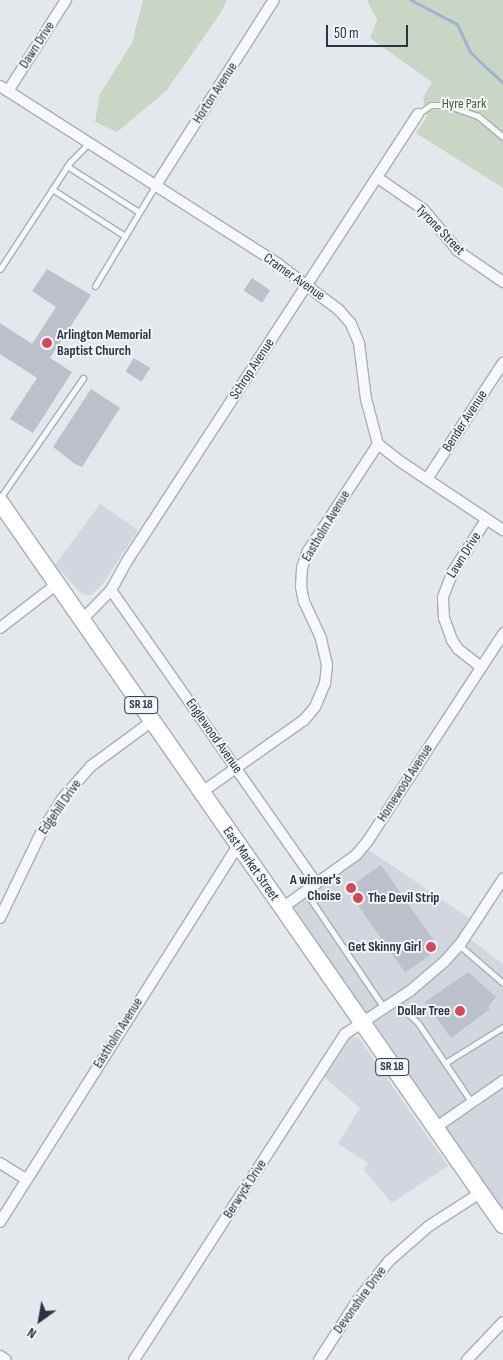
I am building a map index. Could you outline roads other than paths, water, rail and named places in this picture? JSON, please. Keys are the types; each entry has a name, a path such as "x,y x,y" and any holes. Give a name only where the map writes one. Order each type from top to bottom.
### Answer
{"main road":[{"name":"East Market Street","path":"0,502 503,1225"}],"street":[{"name":"Dawn Drive","path":"4,88 66,0"},
{"name":"Horton Avenue","path":"156,186 274,0"},
{"name":"Cramer Avenue","path":"4,88 308,285 339,310 355,332 362,356 366,399 378,444"},
{"name":"Schrop Avenue","path":"82,620 111,590 129,558 418,114"},
{"name":"Tyrone Street","path":"378,178 424,210 458,251 503,282"},
{"name":"Bender Avenue","path":"427,479 503,363"},
{"path":"378,444 503,530"},
{"name":"Eastholm Avenue","path":"202,792 304,720 315,707 327,674 325,648 304,602 302,568 308,551 378,444"},
{"name":"Lawn Drive","path":"481,667 458,649 452,640 444,618 443,602 445,588 452,573 486,520"},
{"path":"0,628 57,584"},
{"name":"Englewood Avenue","path":"111,590 316,883"},
{"name":"Homewood Avenue","path":"282,908 356,855 367,842 503,634"},
{"name":"Edgehill Drive","path":"0,918 40,835 62,798 91,766 152,721"},
{"name":"Eastholm Avenue","path":"0,1222 238,844"},
{"name":"Berwyck Drive","path":"134,1360 345,1034 431,975 459,944 503,879"},
{"path":"434,1128 503,1080"},
{"path":"0,1163 26,1179"},
{"name":"Devonshire Drive","path":"319,1360 356,1301 389,1261 429,1226 480,1192"},
{"path":"467,1360 503,1322"},
{"path":"0,1356 6,1360"}],"lane":[{"path":"418,114 431,105 446,105 478,116 503,137"},
{"path":"0,269 67,166 90,144"},
{"path":"67,166 139,212"},
{"path":"95,286 156,186"},
{"path":"52,190 125,236"},
{"path":"0,498 83,378"},
{"path":"305,891 384,1008"},
{"path":"459,944 503,983"},
{"path":"394,1002 418,1024 472,1103"},
{"path":"445,1063 503,1027"}],"waterway":[{"path":"411,0 457,24 470,52 503,83"}],"place":[{"name":"Arlington Memorial Baptist Church","path":"47,343"},
{"name":"A winner's Choise","path":"351,888"},
{"name":"The Devil Strip","path":"358,898"},
{"name":"Get Skinny Girl","path":"431,947"},
{"name":"Dollar Tree","path":"460,1011"}],"park label":[{"name":"Hyre Park","path":"464,104"}]}
